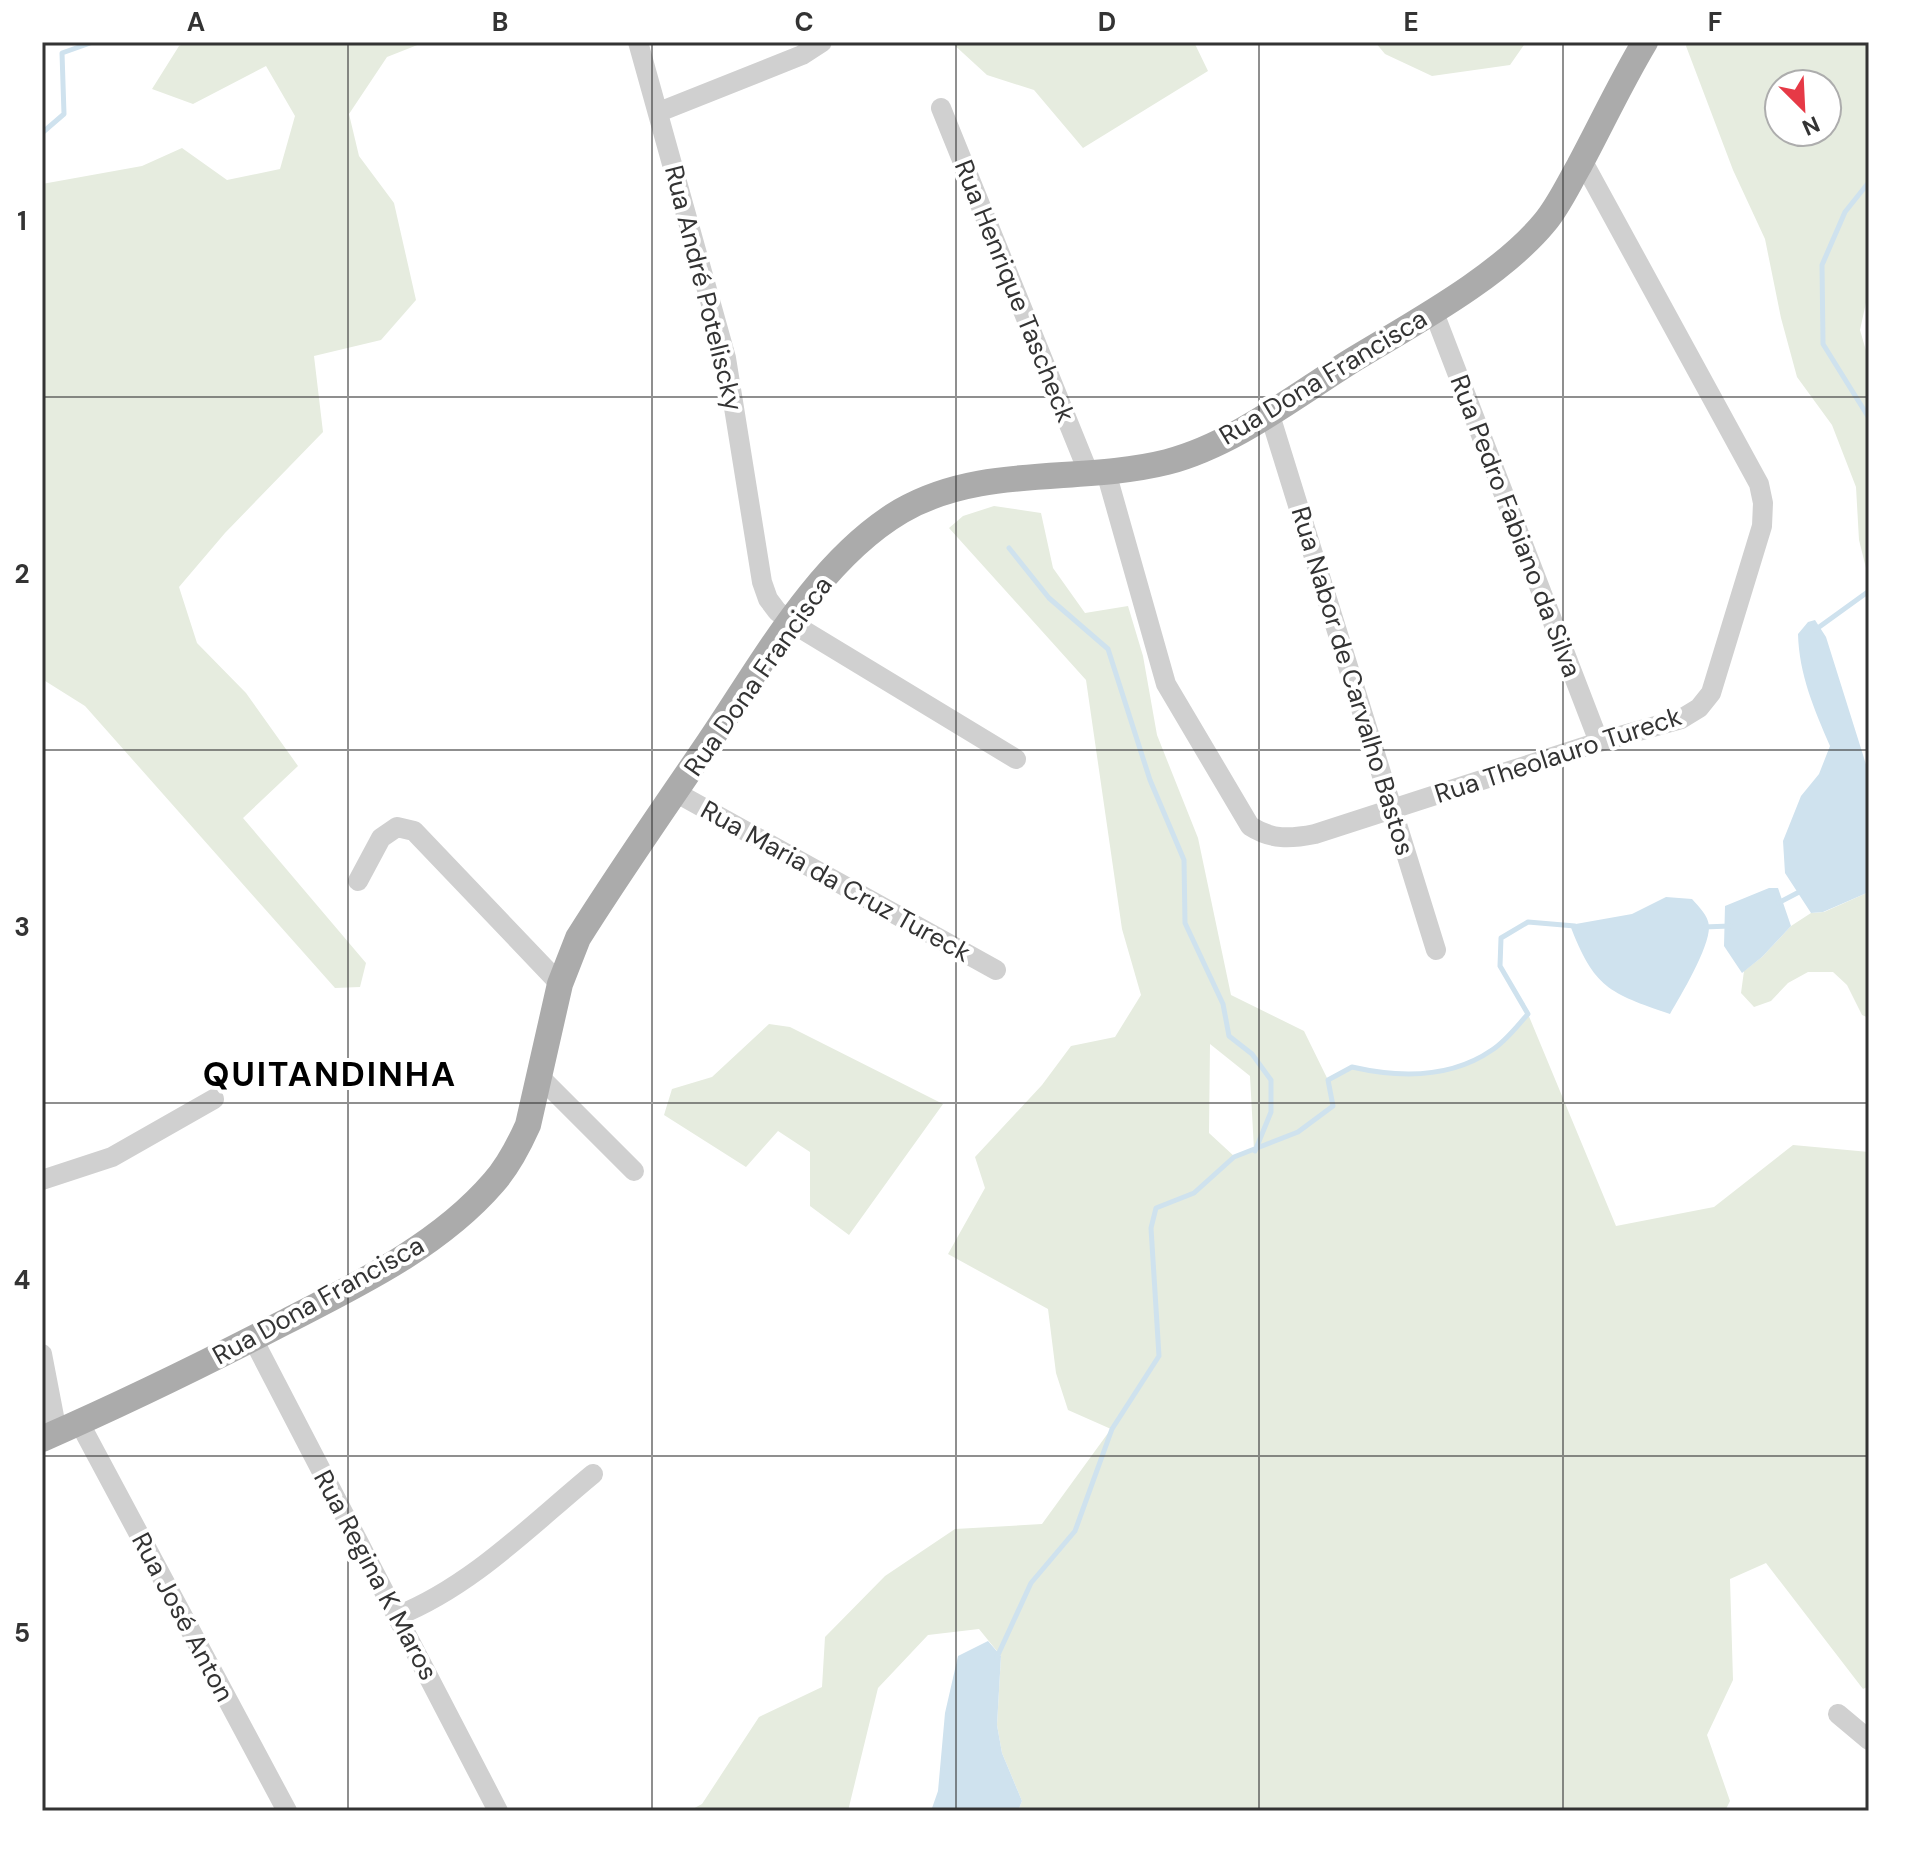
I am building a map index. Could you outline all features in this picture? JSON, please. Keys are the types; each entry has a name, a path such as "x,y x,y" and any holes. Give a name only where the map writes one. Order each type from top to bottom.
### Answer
{"main road":[{"name":"Rua Dona Francisca","path":"59,1431 253,1339 404,1256 452,1222 494,1182 519,1146 534,1104 560,984 578,938 790,622 856,545 881,525 923,500 949,491 1005,479 1142,467 1188,455 1269,412 1433,310 1500,265 1531,239 1555,209 1645,42"}],"street":[{"name":"Rua André Poteliscky","path":"638,42 726,358 762,582 768,599 790,622 1016,759"},
{"path":"659,112 802,55 822,42"},
{"name":"Rua Henrique Tascheck","path":"941,108 1098,473 1166,684 1250,826 1278,838"},
{"name":"Rua Theolauro Tureck","path":"1278,838 1315,834 1599,742 1681,719 1699,708 1711,693 1762,526 1763,503 1759,484 1582,160"},
{"name":"Rua Pedro Fabiano da Silva","path":"1433,310 1599,742"},
{"name":"Rua Nabor de Carvalho Bastos","path":"1269,412 1436,950"},
{"name":"Rua Maria da Cruz Tureck","path":"675,792 996,970"},
{"path":"358,881 381,838 397,827 414,831 560,984"},
{"path":"540,1077 634,1171"},
{"path":"42,1180 112,1157 214,1099"},
{"name":"Rua Regina K Maros","path":"253,1339 498,1811"},
{"name":"Rua José Anton","path":"42,1354 59,1431 287,1811"},
{"path":"397,1616 426,1605 464,1581 593,1474"},
{"path":"1838,1714 1869,1740"}],"shaded area":[{"path":"187,42 425,42 387,57 349,114 359,156 394,203 416,300 381,340 314,356 323,432 225,533 179,587 197,643 246,693 298,766 243,818 366,963 360,987 335,988 85,706 42,679 42,184 142,166 182,148 227,180 280,169 295,116 266,66 193,104 152,89 179,46"},
{"path":"951,42 1194,42 1208,71 1083,148 1034,90 987,75"},
{"path":"1375,42 1526,42 1510,65 1432,76 1385,54"},
{"path":"1688,42 1869,42 1869,289 1860,330 1869,361 1869,580 1859,540 1856,487 1832,425 1797,377 1765,239 1733,170 1686,46"},
{"path":"994,506 1041,513 1053,568 1085,613 1128,606 1143,656 1157,735 1198,838 1231,995 1304,1031 1328,1080 1352,1067 1388,1073 1424,1074 1459,1066 1476,1060 1497,1046 1528,1014 1616,1226 1714,1207 1793,1145 1869,1152 1869,1686 1863,1689 1766,1563 1730,1579 1733,1680 1707,1735 1730,1801 1725,1811 1018,1811 1022,1801 1002,1753 997,1725 1001,1656 979,1629 928,1635 878,1688 848,1811 689,1811 702,1804 759,1717 822,1687 825,1637 885,1576 955,1529 1042,1524 1111,1429 1068,1410 1056,1373 1048,1309 948,1254 985,1188 975,1157 1042,1085 1071,1046 1115,1037 1141,995 1122,929 1086,680 949,528 963,516","holes":["1210,1044 1250,1076 1254,1150 1235,1157 1209,1133"]},
{"path":"1869,892 1869,1018 1862,1015 1847,985 1833,972 1808,972 1788,983 1771,1001 1754,1007 1741,993 1744,971 1791,926 1811,913 1824,912"},
{"path":"769,1024 790,1027 943,1104 849,1235 810,1206 810,1152 778,1131 746,1167 664,1115 672,1089 712,1077"}],"water":[{"path":"1815,620 1826,637 1869,774 1869,892 1823,912 1811,913 1785,873 1783,841 1801,796 1819,774 1830,746 1808,691 1799,649 1798,634 1808,622"},
{"path":"1769,888 1778,888 1791,926 1742,973 1724,946 1725,906"},
{"path":"1666,897 1692,899 1705,915 1709,926 1700,958 1670,1014 1632,1000 1606,985 1587,963 1570,925 1632,914"},
{"path":"988,1641 1001,1656 997,1725 1002,1753 1022,1801 1018,1811 931,1811 938,1791 945,1713 958,1656"}],"waterway":[{"path":"42,133 64,114 62,53 93,42"},
{"path":"1869,182 1845,212 1822,265 1823,344 1869,418 1869,477"},
{"path":"1009,548 1049,598 1108,649 1150,780 1184,860 1185,923 1223,1004 1229,1036 1252,1054 1271,1080 1271,1112 1255,1151"},
{"path":"1815,630 1869,591"},
{"path":"1778,903 1801,891"},
{"path":"997,1657 1031,1583 1075,1531 1112,1429 1159,1356 1151,1228 1156,1208 1194,1193 1234,1157 1298,1132 1333,1106 1328,1080 1352,1067 1388,1073 1424,1074 1459,1066 1492,1050 1528,1014 1500,966 1501,938 1528,922 1575,926"},
{"path":"1704,927 1730,926"}],"district":[{"name":"QUITANDINHA","path":"330,1074"}]}
